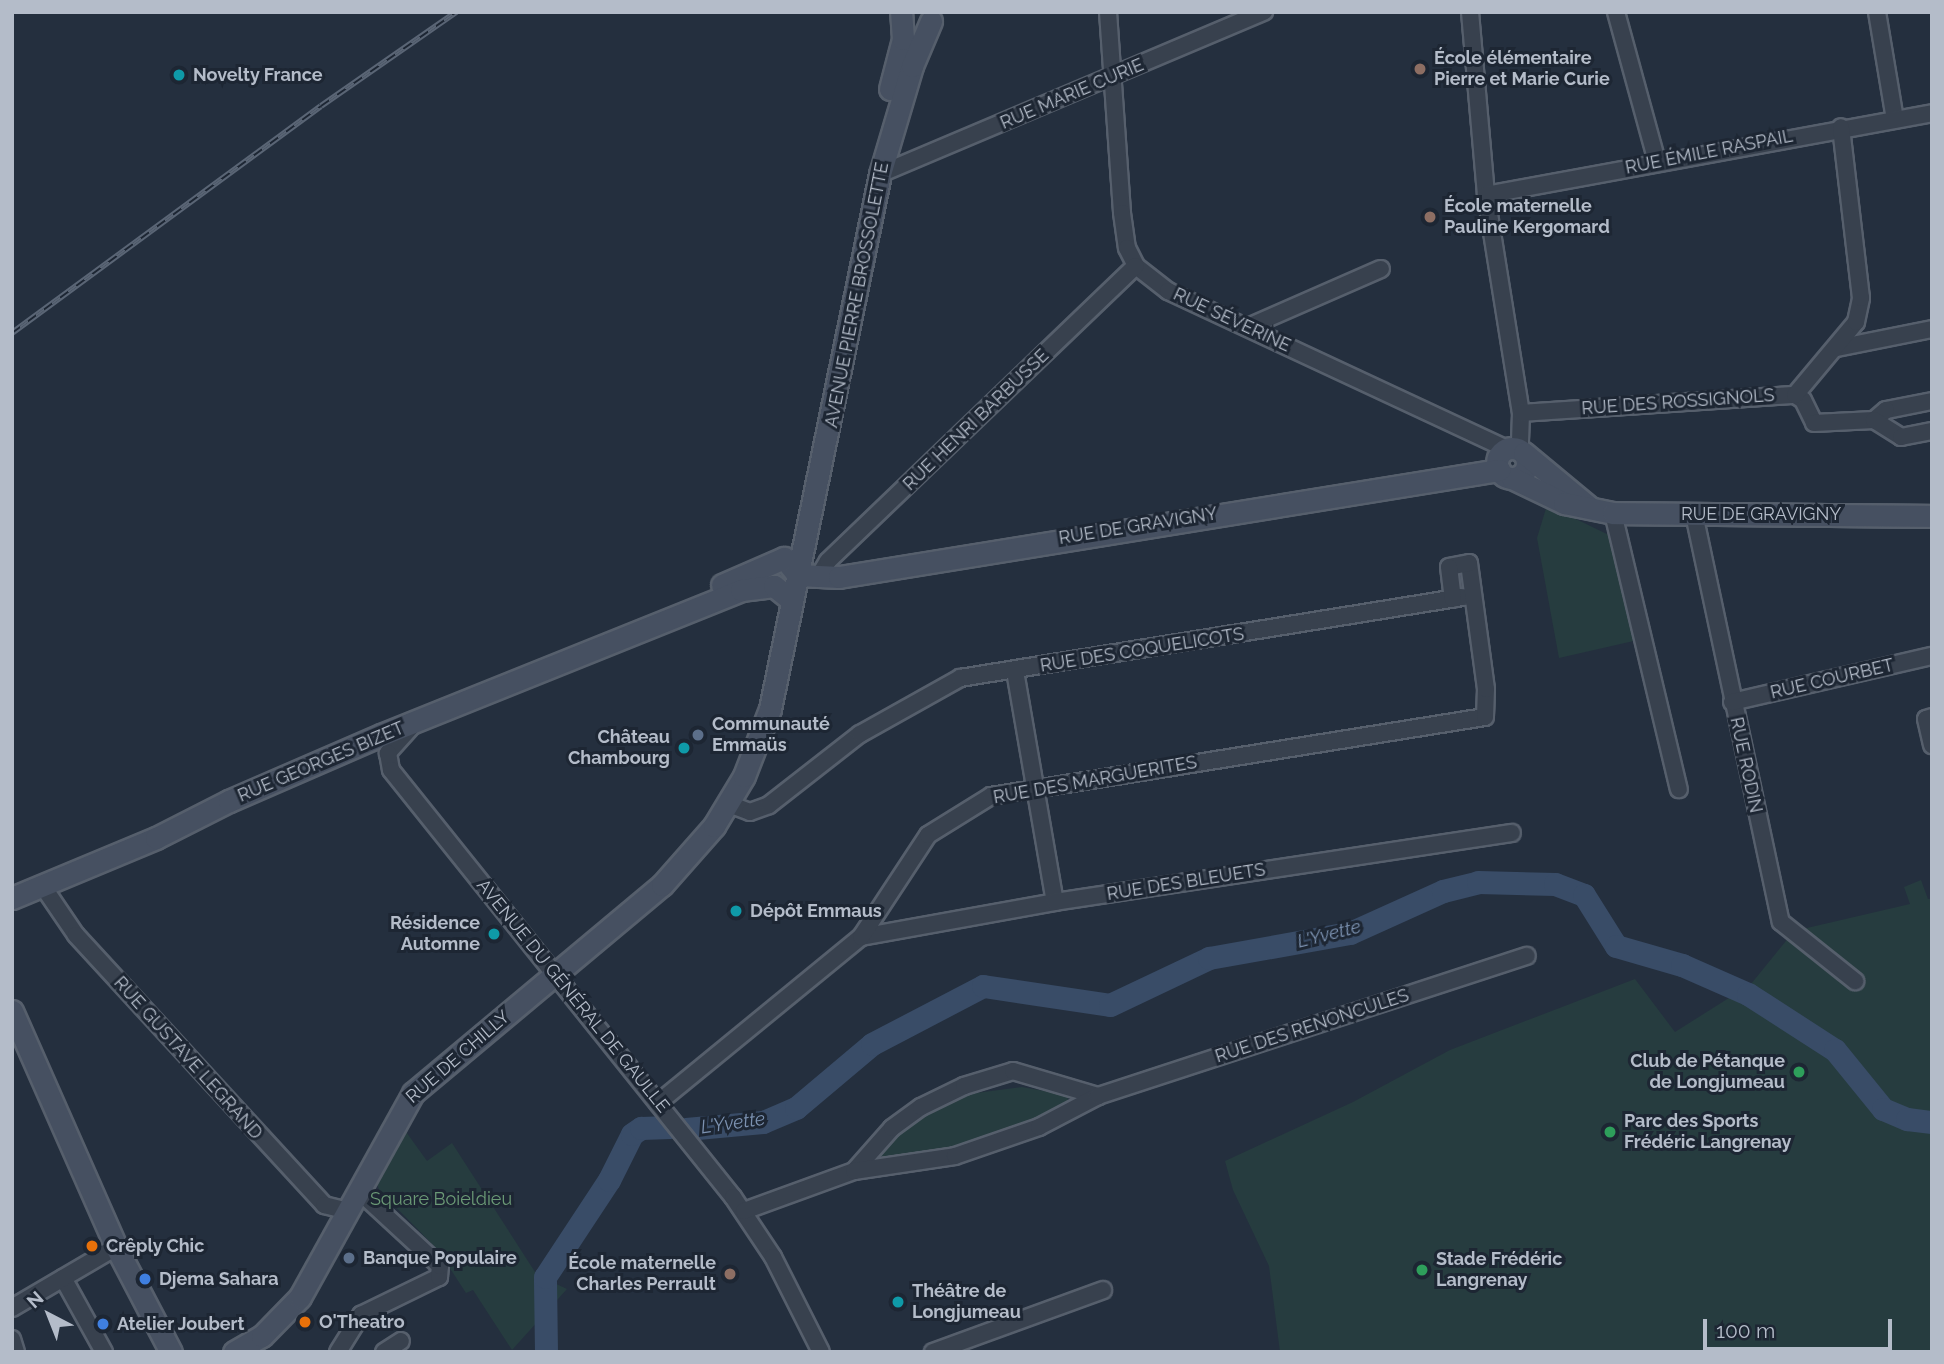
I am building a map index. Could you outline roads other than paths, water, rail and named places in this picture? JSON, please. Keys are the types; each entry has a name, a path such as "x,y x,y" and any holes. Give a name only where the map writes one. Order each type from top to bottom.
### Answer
{"main road":[{"name":"AVENUE PIERRE BROSSOLETTE","path":"900,12 911,20 937,17"},
{"name":"AVENUE PIERRE BROSSOLETTE","path":"800,570 792,543 869,175 904,39 900,12"},
{"name":"AVENUE PIERRE BROSSOLETTE","path":"800,570 880,174 912,66 937,17"},
{"name":"RUE DE GRAVIGNY","path":"1517,450 1590,508"},
{"path":"1506,474 1527,467 1517,450"},
{"name":"RUE DE GRAVIGNY","path":"800,570 839,577 1506,474 1564,503 1613,513 1932,516"},
{"name":"RUE DE CHILLY","path":"234,1352 272,1327 300,1297 413,1093 662,885 699,846 729,804 765,730 791,600 800,570"},
{"name":"RUE GEORGES BIZET","path":"633,631 800,570"},
{"name":"RUE GEORGES BIZET","path":"12,898 417,721 633,631 758,585 774,586 791,600"},
{"path":"12,1011 116,1247 171,1352"}],"street":[{"path":"1108,12 1122,213 1127,248 1136,266"},
{"name":"RUE MARIE CURIE","path":"880,174 1265,12"},
{"path":"1470,12 1486,195 1521,413 1517,450"},
{"path":"1616,12 1657,162"},
{"path":"1877,12 1895,119"},
{"name":"RUE ÉMILE RASPAIL","path":"1486,195 1841,127 1932,113"},
{"name":"RUE DES ROSSIGNOLS","path":"1521,413 1795,395 1837,348 1856,321 1861,298 1841,127"},
{"name":"RUE HENRI BARBUSSE","path":"800,570 828,561 1136,266"},
{"name":"RUE SÉVERINE","path":"1136,266 1154,284 1517,450"},
{"path":"1248,327 1381,270"},
{"path":"1837,348 1932,329"},
{"path":"1795,395 1803,400 1814,424 1874,420 1886,410 1932,401"},
{"path":"1874,420 1901,437 1932,431"},
{"path":"1613,513 1679,789"},
{"name":"RUE RODIN","path":"1694,514 1780,922 1855,981"},
{"path":"1453,599 1449,567 1469,563 1472,596"},
{"name":"RUE DES COQUELICOTS","path":"729,804 742,811 759,810 860,734 960,678 1472,596"},
{"name":"RUE DES MARGUERITES","path":"658,1103 861,937 928,835 991,796 1485,717 1486,689 1472,596"},
{"name":"RUE COURBET","path":"1732,702 1932,656"},
{"path":"1015,671 1038,787 1055,902"},
{"path":"1932,717 1926,719 1932,745"},
{"name":"AVENUE DU GÉNÉRAL DE GAULLE","path":"417,721 393,744 388,753 391,770 744,1212 794,1294 821,1352"},
{"name":"RUE DES BLEUETS","path":"861,937 1055,902 1512,833"},
{"name":"RUE GUSTAVE LEGRAND","path":"42,886 76,935 306,1186 330,1209 348,1211"},
{"name":"RUE DES RENONCULES","path":"744,1212 854,1171 955,1156 1039,1127 1098,1096 1527,956"},
{"name":"RUE DES RENONCULES","path":"854,1171 902,1121 964,1086 1013,1071 1098,1096"},
{"path":"338,1352 361,1315 439,1277 440,1266 379,1206 359,1191"},
{"path":"12,1308 116,1247"},
{"path":"63,1278 104,1352"},
{"path":"933,1352 1103,1290"},
{"path":"12,1339 16,1352"},
{"path":"384,1352 401,1342"}],"waterway":[{"name":"L'Yvette","path":"686,1129 763,1122 796,1108 872,1044 983,986 1110,1005 1209,958 1350,933 1443,891 1478,882 1555,884 1584,895 1616,946 1682,965 1748,994 1835,1050 1883,1109 1907,1119 1932,1122"},
{"name":"L'Yvette","path":"546,1352 545,1277 609,1180 632,1134 641,1128 670,1127"}],"railway":[{"path":"12,333 321,106 456,12"}],"place":[{"name":"École élémentaire Pierre et Marie Curie","path":"1420,69"},
{"name":"Novelty France","path":"179,75"},
{"name":"École maternelle Pauline Kergomard","path":"1430,217"},
{"name":"Communauté Emmaüs","path":"698,735"},
{"name":"Château Chambourg","path":"684,748"},
{"name":"Dépôt Emmaus","path":"736,911"},
{"name":"Résidence Automne","path":"494,934"},
{"name":"Club de Pétanque de Longjumeau","path":"1799,1072"},
{"name":"Parc des Sports Frédéric Langrenay","path":"1610,1132"},
{"name":"Crêply Chic","path":"92,1246"},
{"name":"Banque Populaire","path":"349,1258"},
{"name":"Stade Frédéric Langrenay","path":"1422,1270"},
{"name":"École maternelle Charles Perrault","path":"730,1274"},
{"name":"Djema Sahara","path":"145,1279"},
{"name":"Théâtre de Longjumeau","path":"898,1302"},
{"name":"O'Theatro","path":"305,1322"},
{"name":"Atelier Joubert","path":"103,1324"}],"park label":[{"name":"Square Boieldieu","path":"441,1199"}]}
